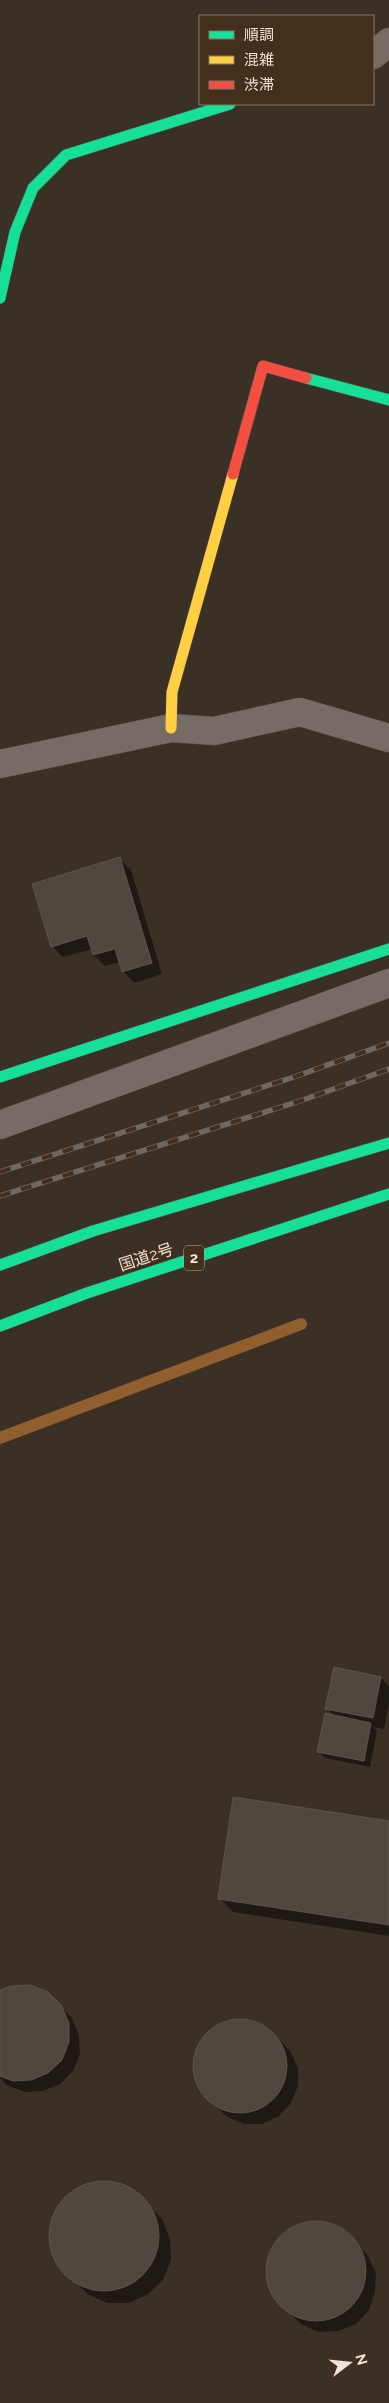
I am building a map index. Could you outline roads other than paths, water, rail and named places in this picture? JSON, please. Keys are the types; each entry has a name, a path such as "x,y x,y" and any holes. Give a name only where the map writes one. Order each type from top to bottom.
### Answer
{"main road":[{"path":"0,298 15,232 33,188 66,155 227,105"},
{"path":"170,728 172,692 263,366 389,400"},
{"path":"0,1077 389,949"},
{"path":"0,1265 93,1231 389,1143"},
{"name":"国道2号","path":"0,1326 87,1293 389,1194"}],"street":[{"path":"374,54 389,42"},
{"path":"0,764 170,728 214,731 300,712 389,738"},
{"path":"0,1125 389,983"}],"waterway":[{"path":"0,1438 301,1324"}],"railway":[{"path":"0,1172 294,1077 389,1043"},
{"path":"0,1196 303,1100 389,1069"}]}
